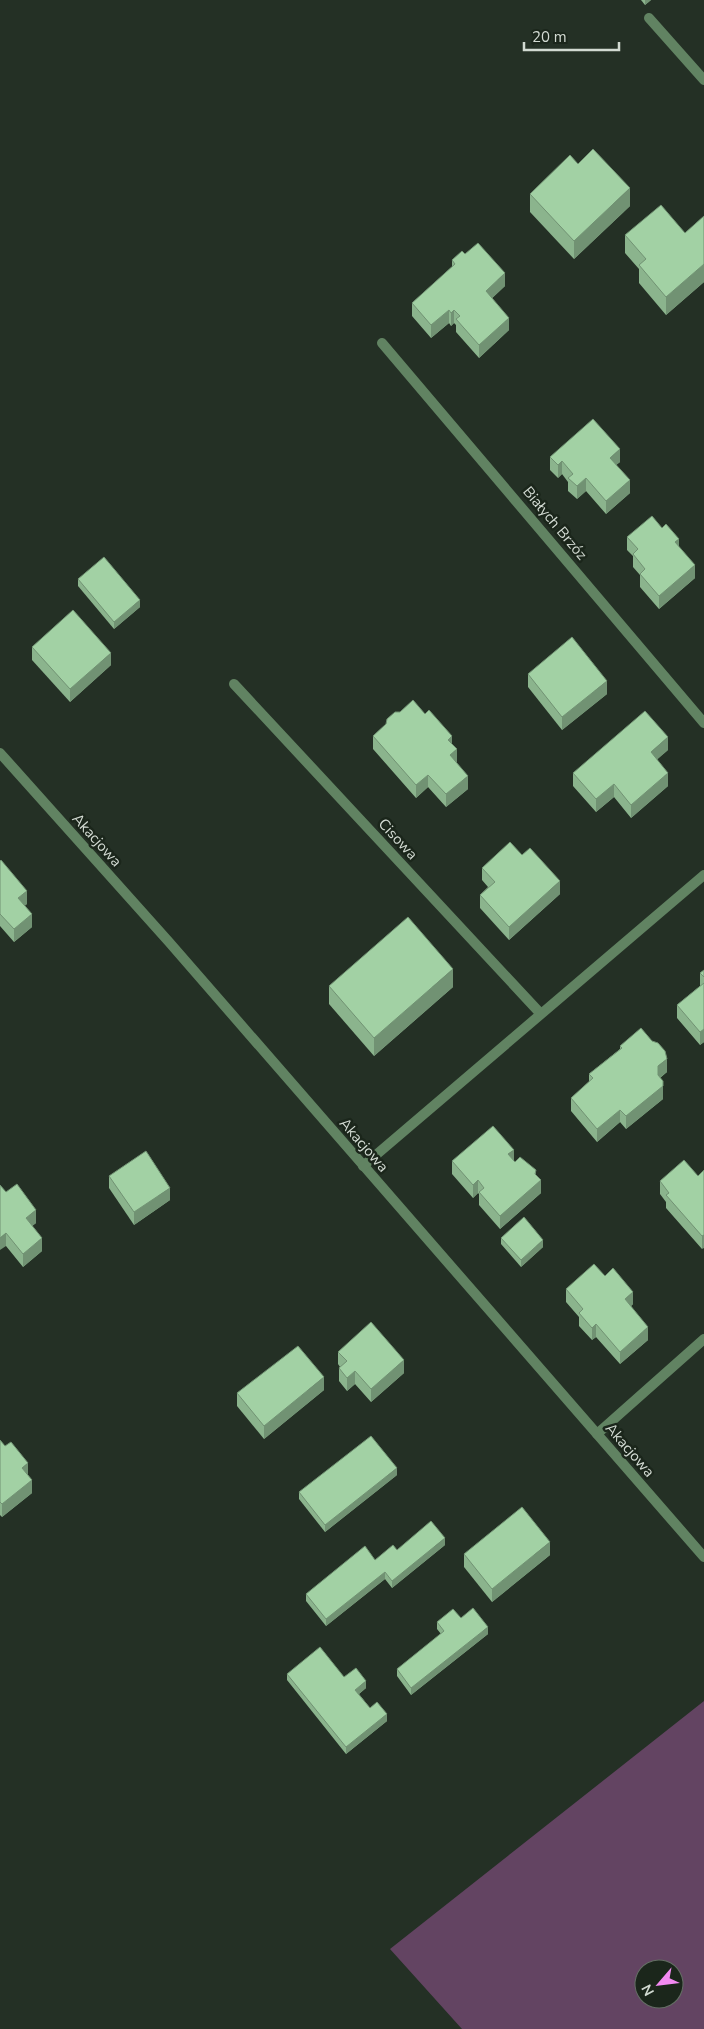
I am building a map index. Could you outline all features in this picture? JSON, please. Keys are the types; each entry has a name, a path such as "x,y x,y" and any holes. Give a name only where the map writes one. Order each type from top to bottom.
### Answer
{"street":[{"path":"649,18 704,80"},
{"name":"Białych Brzóz","path":"382,343 704,723"},
{"name":"Cisowa","path":"234,684 540,1013"},
{"name":"Akacjowa","path":"0,753 175,950 704,1557"},
{"path":"363,1166 704,875"},
{"path":"597,1434 704,1338"}],"shaded area":[{"path":"704,1701 704,2029 462,2029 390,1949"}],"building":[{"path":"593,149 630,188 574,241 530,194 570,155 578,164"},
{"path":"661,205 685,233 704,216 704,264 666,297 639,265 646,259 625,235"},
{"path":"478,243 505,273 486,291 509,318 479,345 456,319 460,316 454,310 451,313 449,310 431,325 412,303 455,264 452,260 462,251 465,254"},
{"path":"593,419 620,449 610,458 630,480 606,501 586,478 577,486 568,478 573,474 562,461 558,465 550,457"},
{"path":"652,516 662,528 666,524 679,539 675,542 695,565 659,596 640,574 645,569 633,554 638,549 627,537"},
{"path":"104,557 140,600 114,622 78,579"},
{"path":"73,610 111,653 70,689 32,647"},
{"path":"572,637 607,681 562,717 528,674"},
{"path":"413,700 425,714 429,710 452,736 448,740 457,749 450,755 468,776 446,794 428,775 416,785 373,736 386,724 387,719 395,712 400,712"},
{"path":"645,711 668,737 651,752 668,773 631,805 614,784 596,799 573,773"},
{"path":"510,842 522,855 530,848 560,881 509,927 480,895 495,882 482,868"},
{"path":"1,860 27,891 18,898 32,914 14,929 0,914"},
{"path":"408,917 453,969 374,1038 329,986"},
{"path":"704,983 704,1029 700,1032 677,1005"},
{"path":"641,1028 652,1041 658,1043 665,1051 667,1059 658,1066 658,1075 663,1081 663,1086 626,1116 620,1110 597,1129 571,1098 593,1078 589,1074 622,1048 620,1046"},
{"path":"493,1126 514,1150 508,1154 515,1162 520,1157 536,1170 535,1174 541,1180 500,1216 479,1192 484,1188 478,1180 473,1185 452,1161"},
{"path":"146,1151 170,1188 134,1212 109,1176"},
{"path":"684,1160 698,1176 704,1170 704,1235 702,1236 666,1195 669,1193 660,1181"},
{"path":"17,1184 36,1210 26,1218 42,1238 23,1254 6,1233 0,1238 0,1185 6,1192"},
{"path":"524,1217 543,1240 521,1260 501,1238"},
{"path":"594,1264 605,1276 613,1268 633,1292 625,1299 648,1327 620,1352 596,1324 592,1328 579,1313 583,1309 566,1289"},
{"path":"371,1322 404,1360 371,1389 355,1371 347,1378 339,1368 347,1361 338,1352"},
{"path":"298,1346 324,1377 264,1426 237,1393"},
{"path":"371,1436 397,1468 325,1525 299,1492"},
{"path":"0,1440 5,1446 11,1442 28,1463 22,1468 32,1480 2,1504 0,1502"},
{"path":"522,1507 550,1542 492,1589 464,1554"},
{"path":"431,1521 445,1538 392,1581 385,1572 326,1619 306,1594 365,1546 375,1560 393,1545 397,1550"},
{"path":"473,1608 488,1627 411,1688 397,1669 444,1631 437,1622 453,1609 461,1618"},
{"path":"320,1647 344,1677 356,1668 366,1681 355,1690 370,1708 377,1702 387,1714 346,1747 287,1674"}]}
